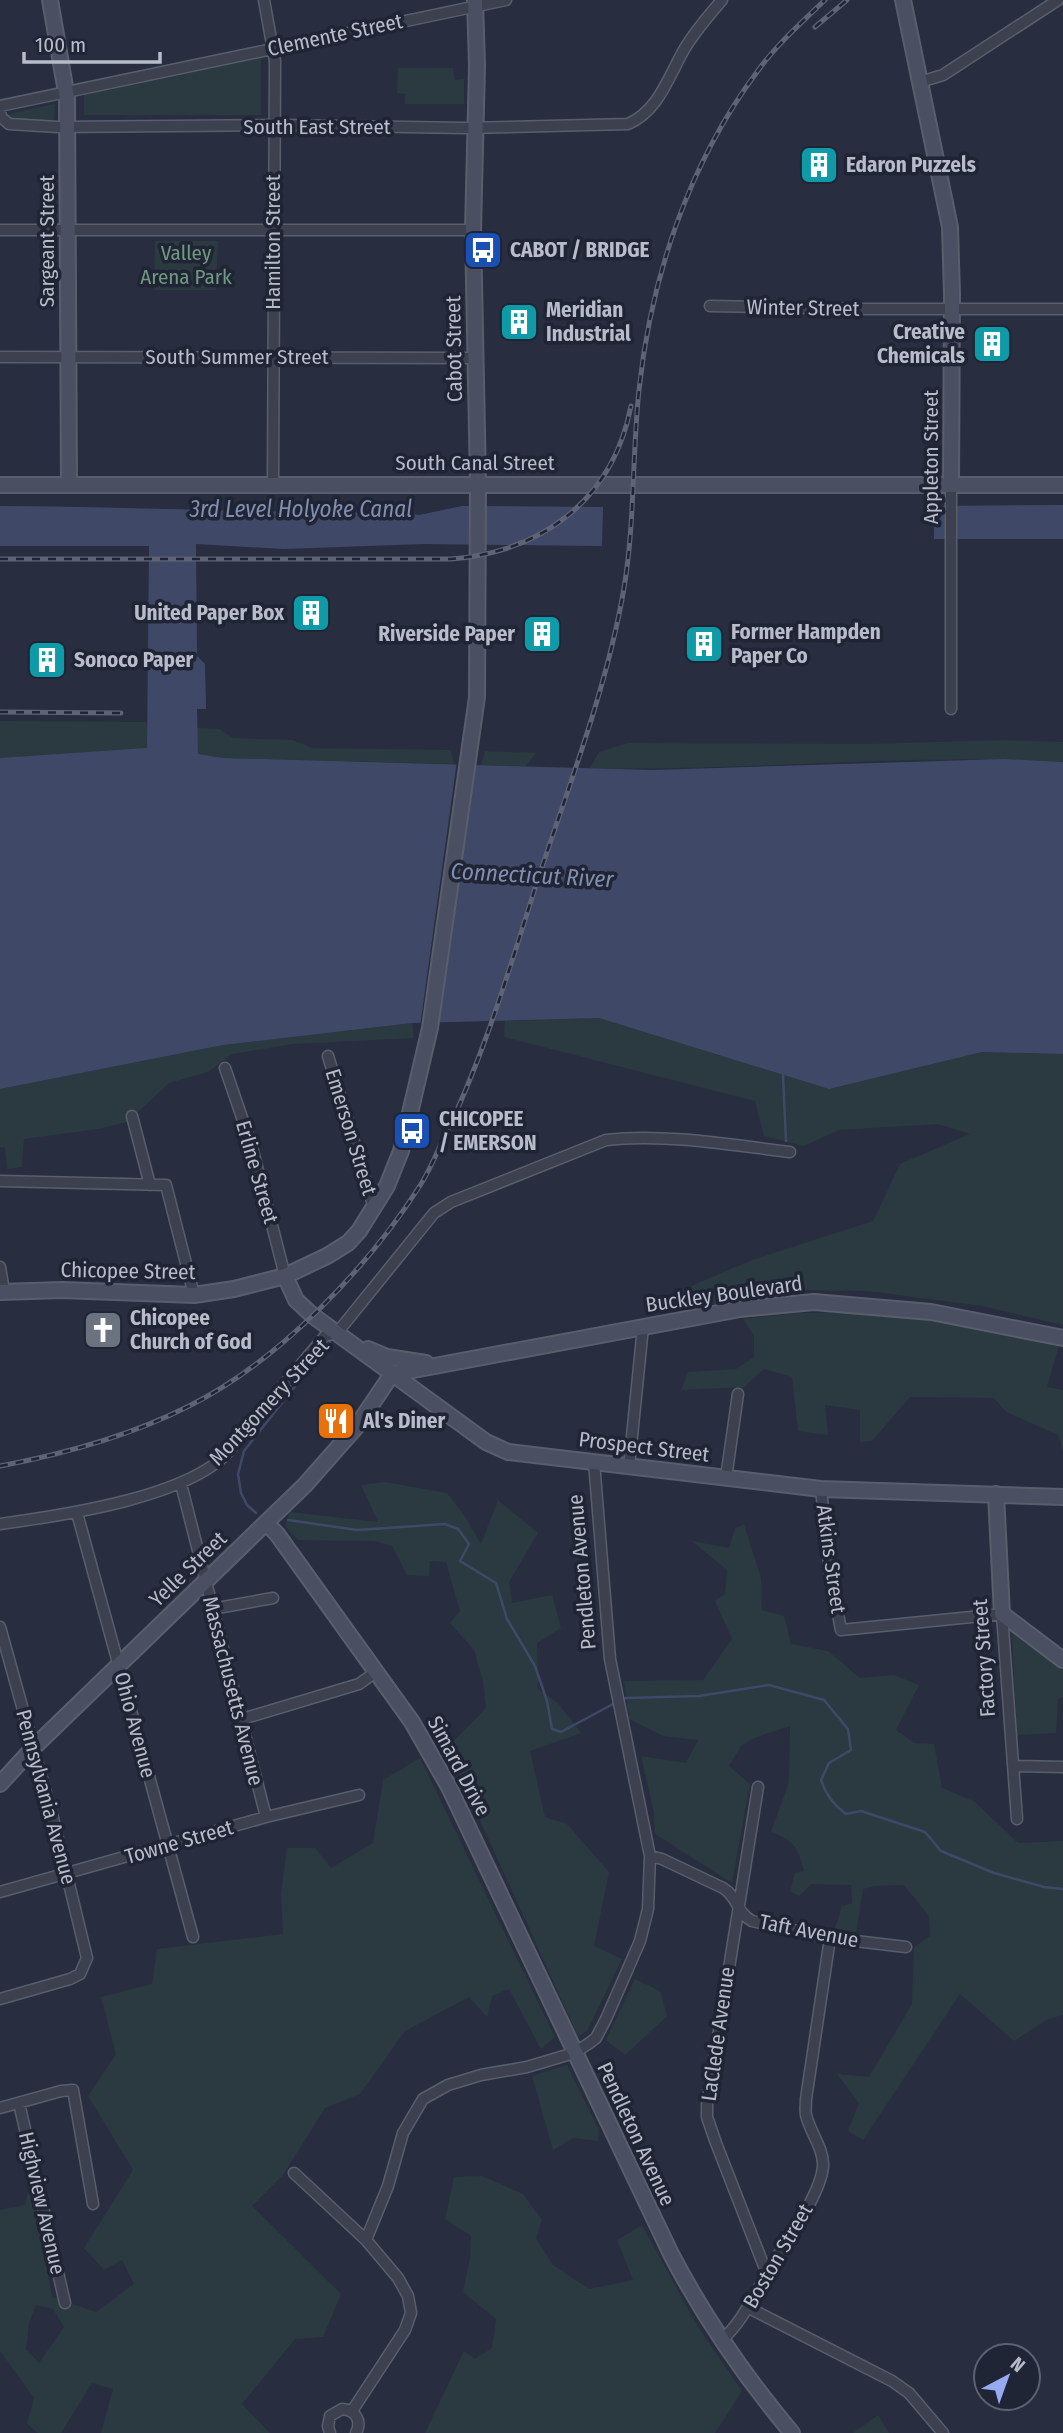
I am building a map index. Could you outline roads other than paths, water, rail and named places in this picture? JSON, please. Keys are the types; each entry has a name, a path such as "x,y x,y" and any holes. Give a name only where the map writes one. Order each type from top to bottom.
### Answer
{"street":[{"name":"Sargeant Street","path":"50,0 66,90 68,126 69,485"},
{"name":"Hamilton Street","path":"264,0 275,61 273,486"},
{"name":"Clemente Street","path":"0,106 475,3 506,0"},
{"name":"South East Street","path":"0,113 9,124 68,126 618,125 639,120 656,102 687,46 722,0"},
{"name":"Appleton Street","path":"903,0 948,216 952,307 951,709"},
{"path":"920,82 943,75 1058,0"},
{"name":"Cabot Street","path":"449,891 477,697 478,489 473,230 475,3"},
{"path":"0,230 473,230"},
{"name":"Winter Street","path":"710,306 1063,309"},
{"name":"South Summer Street","path":"0,357 475,358"},
{"name":"South Canal Street","path":"0,485 951,490 1063,485"},
{"name":"Chicopee Street","path":"2,1291 62,1290 194,1295 234,1289 285,1276 327,1256 348,1242 359,1231 387,1186 401,1151 430,1028 449,891"},
{"name":"Emerson Street","path":"328,1056 374,1208"},
{"name":"Erline Street","path":"225,1068 252,1147 285,1276"},
{"path":"132,1115 150,1185"},
{"name":"Montgomery Street","path":"0,1524 77,1513 181,1484 201,1474 229,1453 325,1336 342,1337 434,1213 450,1202 606,1140 629,1137 790,1152"},
{"path":"0,1181 166,1185 194,1295"},
{"path":"0,1267 2,1291"},
{"name":"Prospect Street","path":"285,1276 296,1300 342,1337 498,1449 508,1452 821,1489 1063,1497"},
{"name":"Buckley Boulevard","path":"392,1374 740,1309 814,1302 931,1312 1063,1338"},
{"path":"629,1466 643,1326"},
{"path":"342,1337 387,1357 445,1365"},
{"name":"Yelle Street","path":"0,1784 33,1748 313,1476 357,1426 392,1374"},
{"path":"726,1478 738,1394"},
{"name":"Pendleton Avenue","path":"594,1462 610,1659 650,1856 648,1909 640,1941 596,2038 574,2053 652,2218 697,2304 721,2341 792,2433"},
{"name":"Massachusetts Avenue","path":"181,1484 266,1817"},
{"name":"Atkins Street","path":"821,1489 830,1572 841,1630 1002,1614"},
{"name":"Factory Street","path":"996,1494 1006,1683 1017,1819"},
{"name":"Ohio Avenue","path":"77,1513 193,1937"},
{"name":"Simard Drive","path":"266,1523 277,1534 412,1722 449,1787 574,2053"},
{"path":"212,1609 273,1598"},
{"path":"1002,1614 1063,1660"},
{"name":"Pennsylvania Avenue","path":"0,1627 88,1958 80,1974 70,1979 0,1999"},
{"path":"242,1719 359,1684 377,1671"},
{"path":"1014,1766 1063,1767"},
{"name":"LaClede Avenue","path":"758,1787 706,2105 707,2117 767,2274"},
{"name":"Towne Street","path":"0,1892 266,1817 359,1795"},
{"name":"Taft Avenue","path":"650,1856 662,1859 729,1891 743,1916 752,1921 830,1938 906,1947"},
{"name":"Boston Street","path":"721,2341 749,2308 805,2210 820,2176 823,2164 806,2115 806,2099 830,1938"},
{"path":"366,2240 404,2133 424,2099 448,2085 574,2053"},
{"path":"0,2108 73,2090 93,2204"},
{"name":"Highview Avenue","path":"19,2103 65,2303"},
{"path":"294,2173 366,2240 398,2278 408,2297 411,2313 405,2330 352,2411"},
{"path":"749,2308 892,2381 909,2393 943,2433"},
{"path":"330,2433 328,2421 333,2413 342,2409 352,2411 358,2420 356,2433"}],"water":[{"path":"1063,505 1063,539 934,539 934,506"},
{"name":"Connecticut River","path":"0,506 419,515 462,506 603,507 602,546 423,544 284,549 196,544 197,656 205,664 206,709 197,709 198,754 223,758 653,770 1004,759 1063,762 1063,1054 982,1052 829,1089 599,1018 412,1023 223,1045 0,1089 0,758 147,748 149,546 0,546"}],"waterway":[{"path":"783,1075 786,1141"},
{"path":"256,1513 247,1505 241,1493 238,1474 244,1451 330,1342"},
{"path":"288,1520 357,1530 445,1524 458,1529 469,1544 460,1561 496,1583 507,1619 535,1666 547,1701 552,1729 561,1732 615,1703"},
{"path":"621,1700 699,1696 769,1685 824,1700 848,1729 851,1750 829,1763 821,1780 830,1799 841,1811 846,1814 861,1811 925,1832 941,1851 994,1873 1044,1887 1063,1889"}],"railway":[{"path":"0,1466 72,1450 167,1417 222,1387 255,1365 288,1339 348,1280 375,1248 424,1179 470,1080 494,1015 608,662 628,563 637,415 645,348 653,305 677,223 693,183 733,107 772,53 825,0"},
{"path":"815,27 847,0"},
{"path":"0,559 451,559 484,554 515,545 544,532 569,515 590,493 608,468 622,439 631,406"},
{"path":"0,712 121,713"}],"place":[{"name":"Edaron Puzzels","path":"819,165"},
{"name":"CABOT / BRIDGE","path":"483,250"},
{"name":"Meridian Industrial","path":"519,322"},
{"name":"Creative Chemicals","path":"992,344"},
{"name":"United Paper Box","path":"311,613"},
{"name":"Riverside Paper","path":"542,634"},
{"name":"Former Hampden Paper Co","path":"704,644"},
{"name":"Sonoco Paper","path":"47,660"},
{"name":"CHICOPEE / EMERSON","path":"412,1131"},
{"name":"Chicopee Church of God","path":"103,1330"},
{"name":"Al's Diner","path":"336,1421"}],"park label":[{"name":"Valley Arena Park","path":"186,265"}],"water label":[{"name":"3rd Level Holyoke Canal","path":"301,509"}]}
